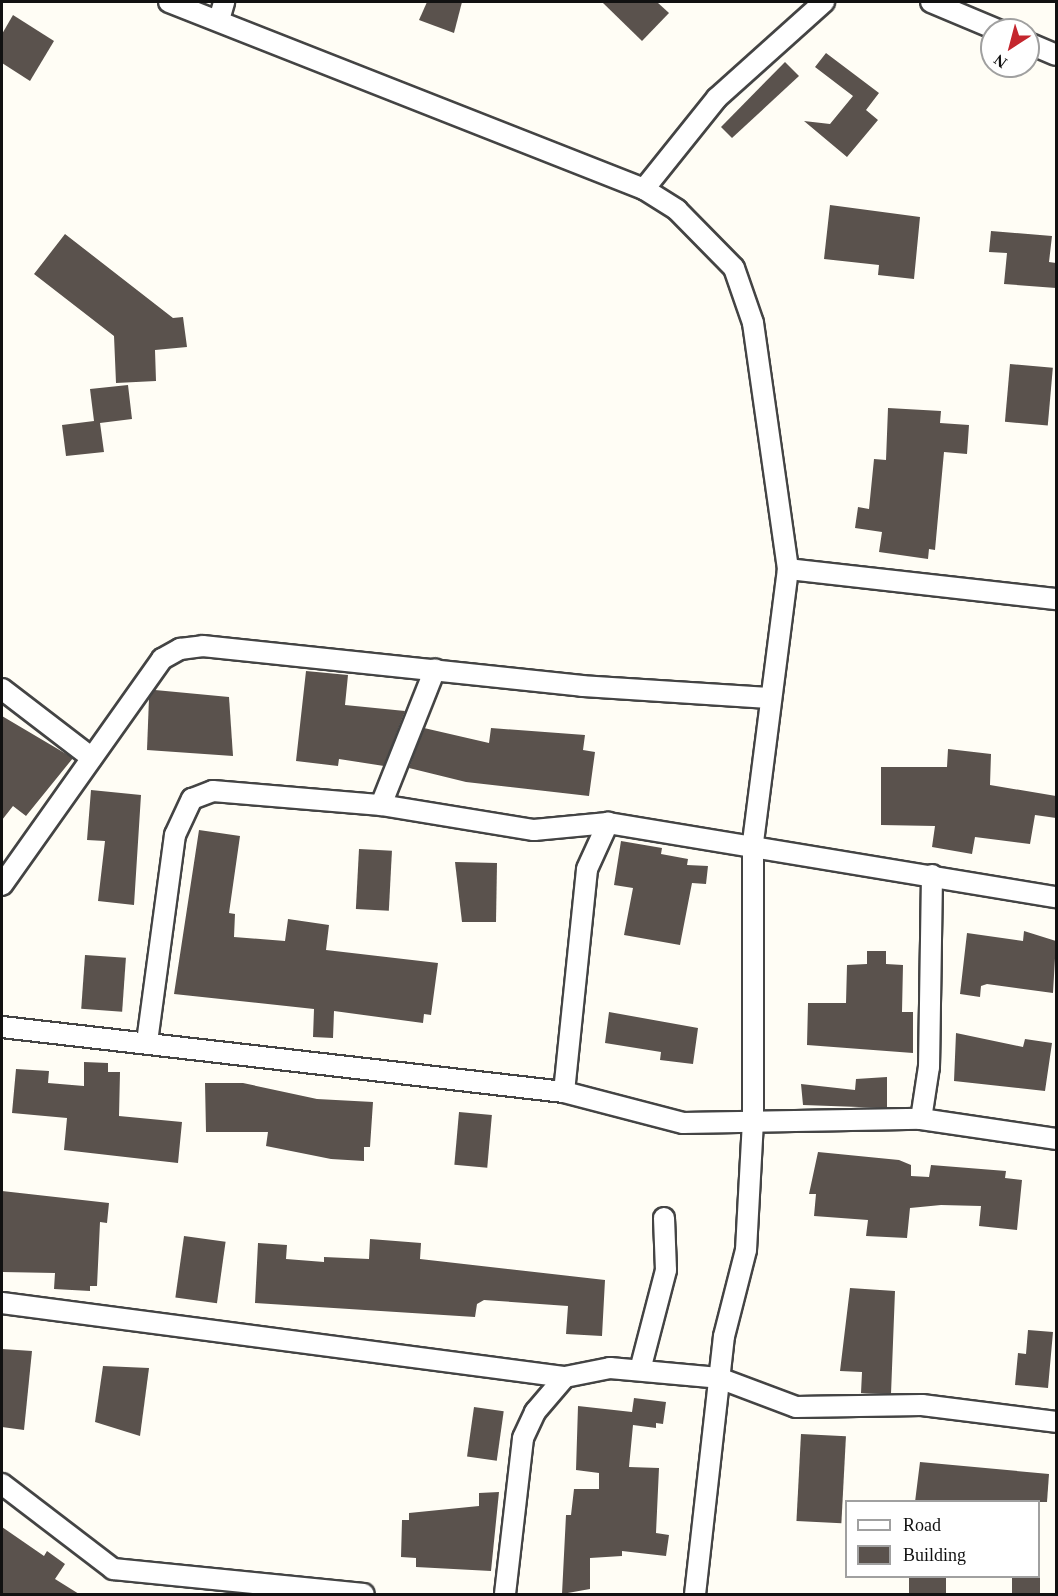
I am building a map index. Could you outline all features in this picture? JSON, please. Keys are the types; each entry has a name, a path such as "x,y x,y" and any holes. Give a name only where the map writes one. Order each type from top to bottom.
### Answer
{"street":[{"path":"169,2 221,11 644,189 677,210 734,268 762,370 788,569 768,698 753,843 753,1121 746,1250 719,1377 695,1594"},
{"path":"644,189 717,98 824,2"},
{"path":"931,2 980,22"},
{"path":"1040,48 1056,55"},
{"path":"788,569 1056,598"},
{"path":"2,885 162,659 180,649 203,646 435,669 582,687 768,698"},
{"path":"381,805 435,669"},
{"path":"2,689 92,758"},
{"path":"147,1042 175,835 192,799 213,790 381,805 534,830 608,823 697,840 753,843 1056,897"},
{"path":"564,1092 587,869 608,823"},
{"path":"921,1119 929,1067 932,874"},
{"path":"2,1028 147,1042 564,1092 683,1123 921,1119 1056,1139"},
{"path":"640,1370 666,1270 664,1218"},
{"path":"2,1303 565,1377 610,1368 719,1377 796,1407 922,1405 1056,1422"},
{"path":"505,1594 523,1438 535,1412 565,1377"},
{"path":"2,1484 113,1569 364,1594"}],"building":[{"path":"427,2 462,2 454,33 419,20"},
{"path":"602,2 657,2 669,13 642,41"},
{"path":"13,15 54,41 30,81 2,63 2,34"},
{"path":"826,53 879,93 866,110 878,120 847,157 804,121 830,124 853,96 815,67"},
{"path":"785,62 799,76 732,138 721,127"},
{"path":"830,205 920,217 914,279 878,275 879,265 824,259"},
{"path":"991,231 1052,236 1049,262 1056,263 1056,288 1004,284 1007,253 989,252"},
{"path":"65,234 173,318 183,317 187,347 155,350 156,381 116,383 114,336 34,274"},
{"path":"1010,364 1053,368 1048,426 1005,422"},
{"path":"128,385 132,419 100,423 104,452 66,456 62,425 94,421 90,389"},
{"path":"888,408 941,411 940,423 969,425 967,454 944,452 935,550 929,549 928,559 879,552 882,532 855,528 858,507 869,509 874,459 886,460"},
{"path":"306,671 348,675 345,705 405,711 384,766 339,759 338,766 296,761"},
{"path":"155,690 229,697 233,756 147,750 149,698"},
{"path":"2,716 73,758 26,816 13,806 2,820"},
{"path":"424,728 489,743 491,728 585,735 583,750 595,752 589,796 466,782 409,768"},
{"path":"948,749 991,754 990,785 1056,796 1056,818 1035,815 1030,844 975,837 972,854 932,847 935,826 881,825 881,767 947,767"},
{"path":"91,790 141,795 134,905 98,901 105,841 87,840"},
{"path":"199,830 240,836 229,913 235,914 234,937 285,941 288,919 329,925 326,950 438,963 431,1015 424,1014 423,1023 334,1011 333,1038 313,1037 314,1009 174,994"},
{"path":"621,841 662,848 661,854 688,859 687,865 708,866 706,884 692,883 680,945 624,935 633,888 614,885"},
{"path":"359,849 392,851 389,911 356,909"},
{"path":"455,862 497,863 496,922 462,922"},
{"path":"1024,931 1056,941 1053,993 987,984 981,986 980,997 960,994 967,933 1023,941"},
{"path":"867,951 886,951 886,964 903,965 902,1012 913,1012 913,1053 807,1045 808,1003 846,1003 847,965 867,964"},
{"path":"85,955 126,958 122,1012 81,1009"},
{"path":"609,1012 698,1028 693,1064 660,1060 661,1052 605,1043"},
{"path":"956,1033 1023,1047 1025,1039 1052,1043 1045,1091 954,1081"},
{"path":"84,1062 108,1063 108,1072 120,1072 119,1116 182,1122 178,1163 64,1150 67,1118 12,1113 16,1069 49,1071 48,1083 84,1086"},
{"path":"887,1077 887,1108 803,1105 801,1084 855,1090 856,1079"},
{"path":"205,1083 243,1083 317,1099 373,1102 370,1147 364,1147 364,1161 331,1159 266,1146 268,1132 206,1132"},
{"path":"459,1112 492,1115 487,1168 454,1165"},
{"path":"818,1152 899,1160 911,1165 911,1176 929,1177 931,1165 1006,1171 1005,1178 1022,1180 1017,1230 979,1226 981,1206 941,1205 910,1208 907,1238 866,1236 868,1220 814,1216 816,1194 809,1194"},
{"path":"2,1191 109,1203 107,1223 100,1222 97,1286 90,1286 90,1291 54,1289 55,1273 2,1272"},
{"path":"184,1236 226,1242 217,1303 175,1297"},
{"path":"370,1239 421,1243 420,1259 605,1280 602,1336 566,1334 568,1306 484,1300 477,1304 475,1317 255,1303 258,1243 287,1245 286,1259 324,1262 324,1257 369,1259"},
{"path":"850,1288 895,1291 891,1394 861,1393 862,1372 840,1371"},
{"path":"1028,1330 1053,1332 1048,1388 1015,1385 1018,1353 1026,1354"},
{"path":"2,1349 32,1351 24,1430 2,1427"},
{"path":"103,1366 149,1368 140,1436 95,1422"},
{"path":"634,1398 666,1402 663,1424 656,1423 656,1428 633,1425 629,1467 659,1468 656,1533 669,1535 666,1556 622,1551 622,1556 590,1558 590,1589 562,1594 566,1515 571,1515 574,1489 599,1489 599,1473 576,1470 578,1406 632,1412"},
{"path":"474,1407 504,1411 497,1461 467,1457"},
{"path":"801,1434 846,1436 841,1523 796,1521"},
{"path":"920,1462 1049,1474 1047,1502 1040,1502 1040,1500 915,1500"},
{"path":"499,1492 491,1571 416,1567 416,1558 401,1557 402,1520 409,1520 409,1513 479,1506 479,1493"},
{"path":"2,1527 44,1556 47,1551 65,1564 55,1579 79,1594 2,1594"},
{"path":"909,1578 946,1578 946,1594 909,1594"},
{"path":"1012,1578 1040,1578 1040,1594 1012,1594"}]}
